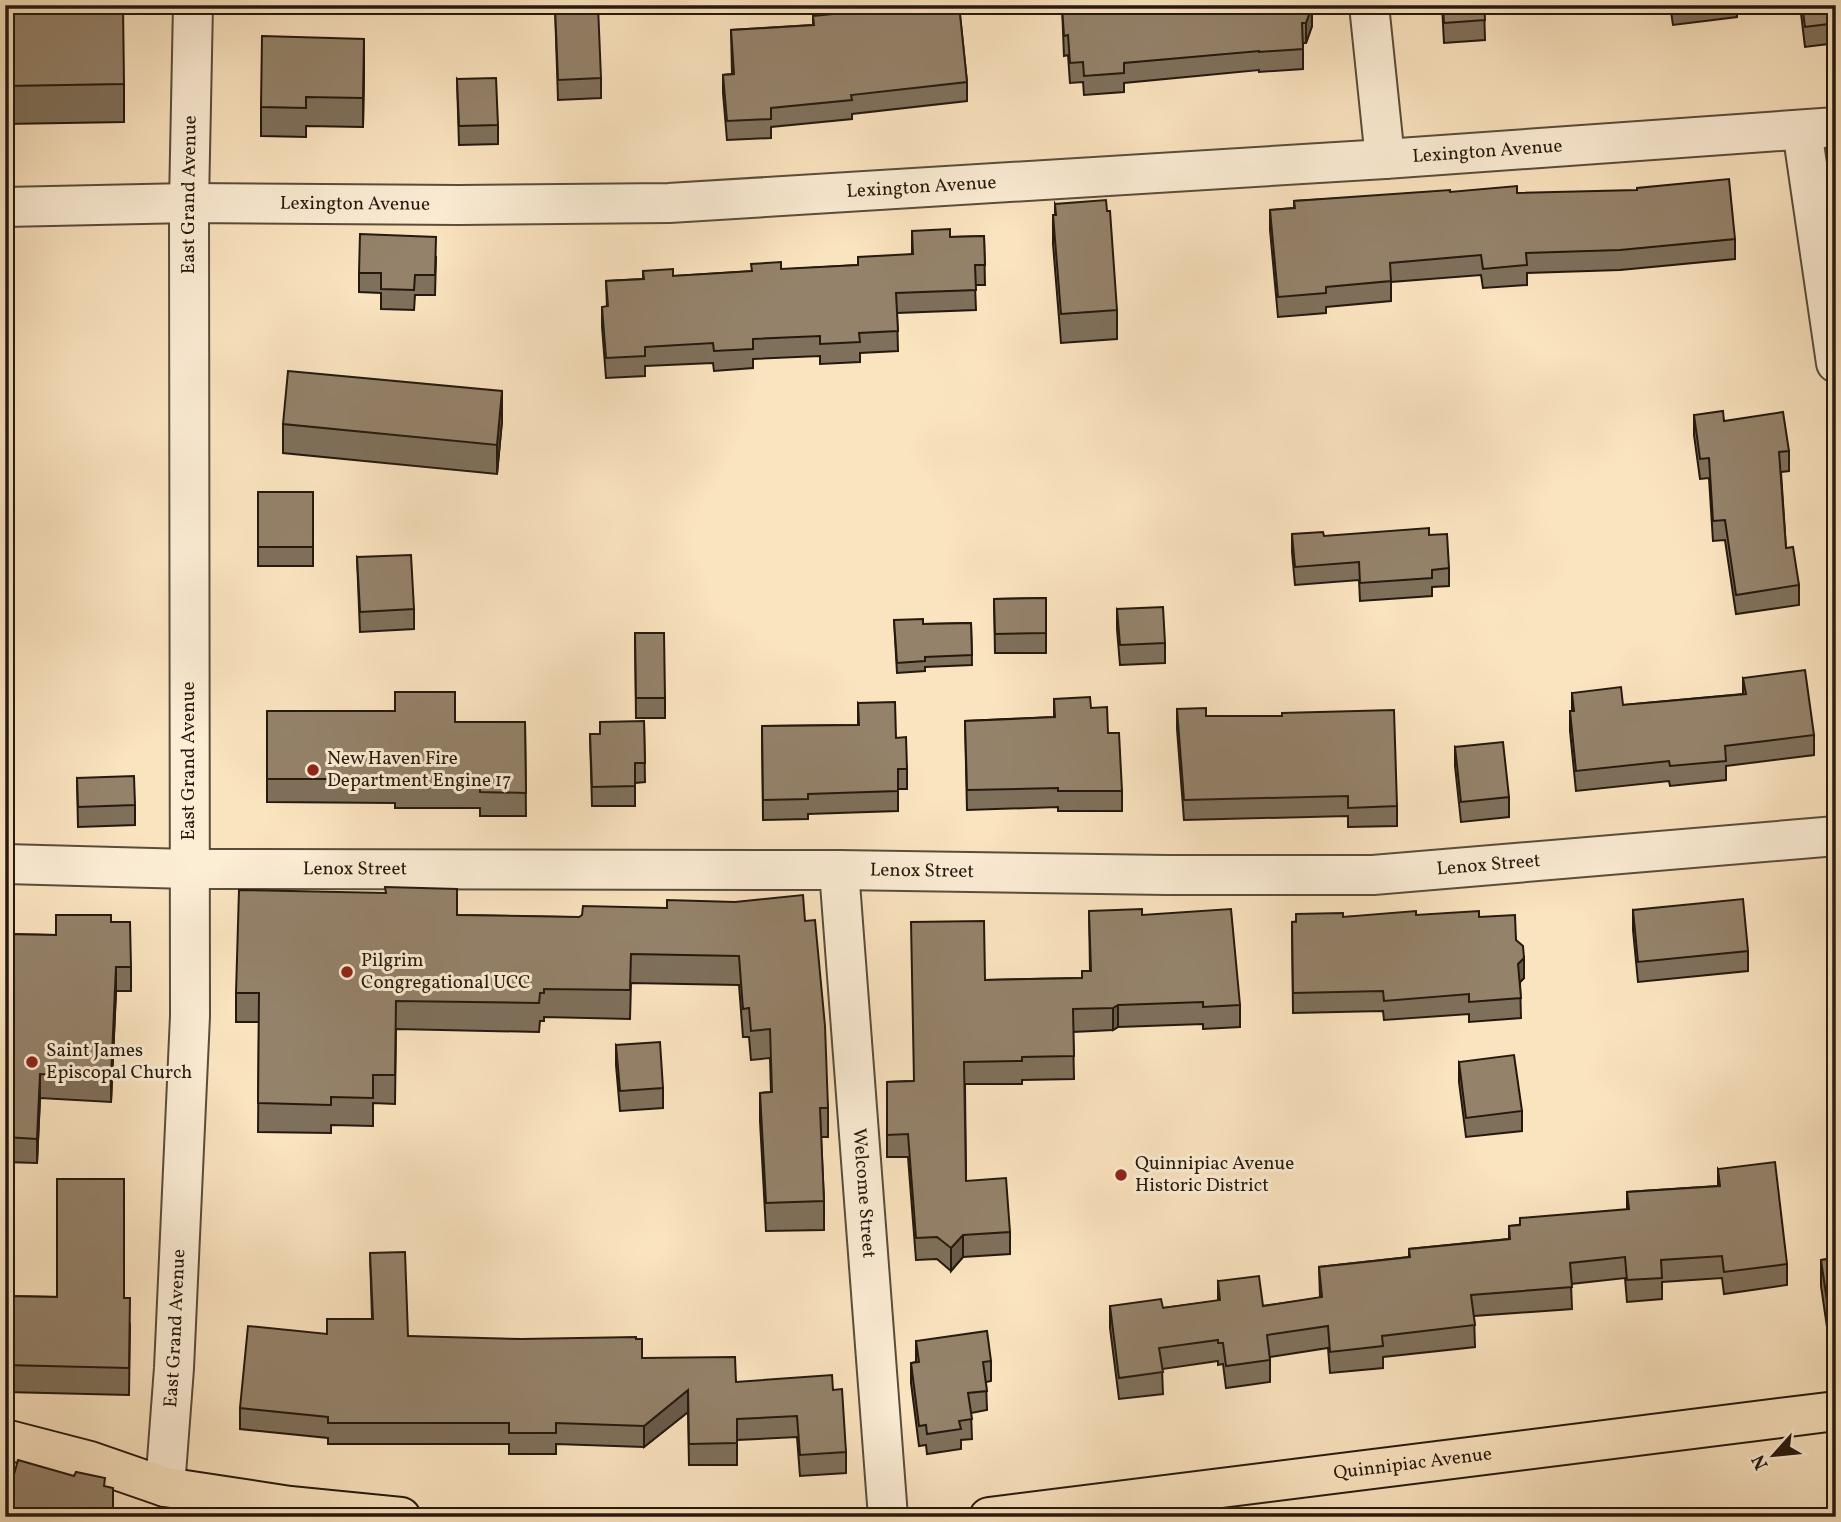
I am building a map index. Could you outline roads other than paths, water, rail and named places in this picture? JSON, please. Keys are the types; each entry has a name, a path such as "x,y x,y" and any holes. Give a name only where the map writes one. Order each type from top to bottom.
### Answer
{"main road":[{"name":"Quinnipiac Avenue","path":"989,1517 1836,1411"},
{"path":"5,1439 90,1461 164,1502 290,1506 401,1517"}],"street":[{"name":"East Grand Avenue","path":"164,1502 175,1354 190,1016 189,202 193,5"},
{"path":"1368,5 1385,159"},
{"name":"Lexington Avenue","path":"5,207 189,202 472,205 669,202 1385,159 1819,128"},
{"path":"1819,128 1836,363"},
{"name":"Lenox Street","path":"5,863 189,869 839,870 1373,875 1836,836"},
{"name":"Welcome Street","path":"839,870 888,1517"}],"place":[{"name":"New Haven Fire Department Engine 17","path":"313,770"},
{"name":"Pilgrim Congregational UCC","path":"347,972"},
{"name":"Saint James Episcopal Church","path":"32,1062"},
{"name":"Quinnipiac Avenue Historic District","path":"1121,1175"}]}
